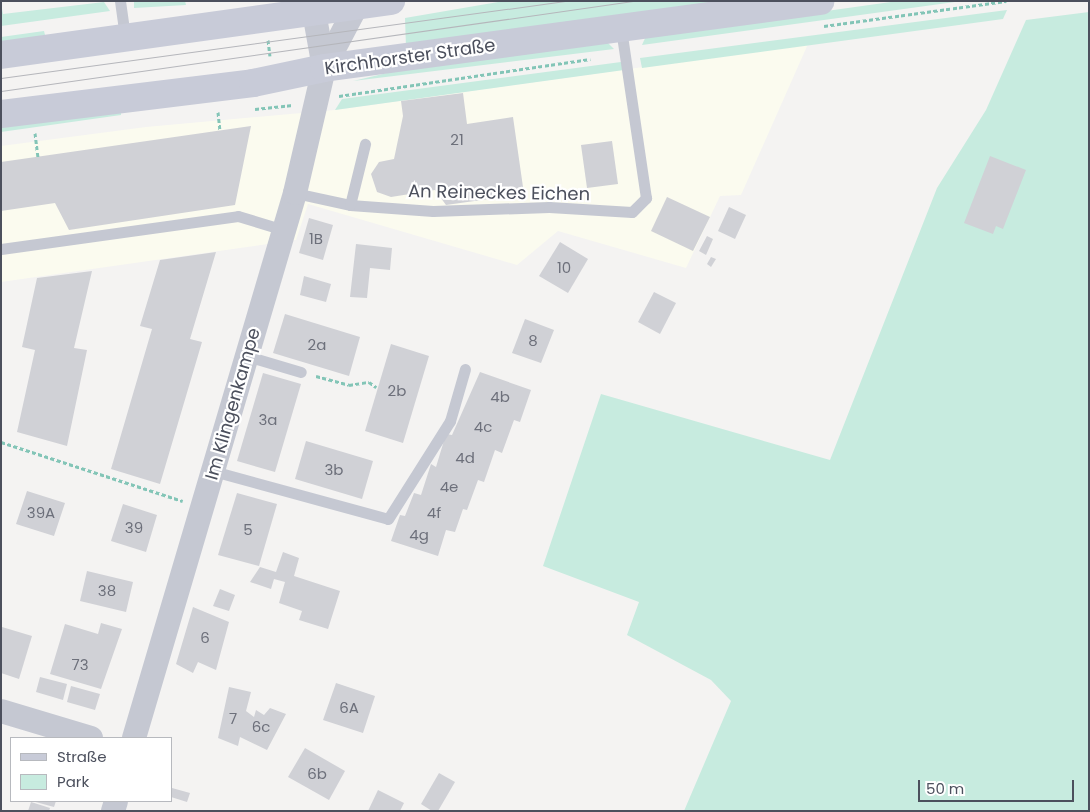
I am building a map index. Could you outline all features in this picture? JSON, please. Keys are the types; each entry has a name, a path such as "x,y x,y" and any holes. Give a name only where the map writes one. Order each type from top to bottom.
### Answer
{"main road":[{"path":"1,55 125,38 313,7 391,1"},
{"name":"Kirchhorster Straße","path":"1,114 253,83 324,68 623,41 820,14"}],"street":[{"path":"324,68 359,4"},
{"path":"313,7 324,68"},
{"name":"Im Klingenkampe","path":"134,737 295,193 324,68"},
{"path":"1,711 88,737"}],"lane":[{"path":"120,1 125,38"},
{"name":"An Reineckes Eichen","path":"295,193 350,205 632,212 646,198 623,41"},
{"path":"350,205 366,144"},
{"path":"1,249 238,216 284,230"},
{"path":"247,356 300,372"},
{"path":"213,471 388,519 450,421 466,369"}],"path":[{"path":"820,14 1006,1"},
{"path":"244,110 276,109 318,99 623,41"},
{"path":"209,112 227,111"},
{"path":"218,112 220,131"},
{"path":"26,133 44,130"},
{"path":"35,132 38,157"},
{"path":"300,372 349,385 369,382 376,387"},
{"path":"1,442 202,507"}],"shaded area":[{"path":"808,44 741,195 720,196 686,268 558,231 517,265 308,204 296,240 1,282 1,146 146,127 335,110"}],"green space":[{"path":"134,1 185,1 186,5 134,8"},
{"path":"504,1 746,1 406,47 405,18"},
{"path":"898,1 962,1 642,45 646,36"},
{"path":"104,2 110,11 1,26 1,3 3,14"},
{"path":"1007,10 1003,19 642,68 640,58"},
{"path":"1089,12 1089,811 684,811 731,701 711,680 627,635 639,602 543,566 601,394 830,460 937,188 986,110 1026,20"},
{"path":"44,31 45,35 1,44 1,37"},
{"path":"606,41 614,49 353,81 404,69"},
{"path":"621,62 624,70 335,110 342,99"},
{"path":"121,111 121,115 1,132 1,123"}],"building":[{"path":"463,93 467,124 513,117 524,194 446,205 435,190 391,197 377,192 371,174 379,162 394,159 403,116 401,101"},
{"path":"251,126 235,205 69,230 55,203 1,211 1,162"},
{"path":"612,141 618,184 587,188 581,145"},
{"path":"990,156 1026,170 1003,229 996,226 993,234 964,223"},
{"path":"667,197 710,217 693,251 651,231"},
{"path":"729,207 746,215 735,239 718,231"},
{"path":"309,218 333,225 323,260 299,253"},
{"path":"707,236 713,239 706,255 699,251"},
{"path":"560,242 588,259 568,293 539,276"},
{"path":"356,244 392,248 390,270 370,268 367,298 350,297"},
{"path":"216,252 190,339 202,342 160,484 111,469 152,329 140,326 160,260"},
{"path":"711,257 716,259 711,267 707,264"},
{"path":"92,271 74,348 87,350 67,446 17,432 35,350 22,347 37,278"},
{"path":"304,276 331,284 326,302 300,295"},
{"path":"654,292 676,303 660,334 638,322"},
{"path":"285,314 360,337 349,376 273,353"},
{"path":"525,319 554,330 541,363 512,353"},
{"path":"391,344 429,356 403,443 365,431"},
{"path":"480,372 531,390 520,422 514,420 502,453 495,450 484,482 478,480 467,510 463,509 455,532 446,530 438,556 391,541 400,515 405,516 414,493 421,495 431,464 436,467 446,434 452,435"},
{"path":"263,373 301,384 275,472 237,461"},
{"path":"306,441 373,461 362,499 295,479"},
{"path":"27,491 65,503 54,536 16,524"},
{"path":"237,493 277,504 259,566 218,555"},
{"path":"123,504 157,515 146,552 111,541"},
{"path":"283,552 299,558 294,576 340,591 328,629 299,620 302,611 279,603 285,582 274,579 271,589 250,582 260,567 276,572"},
{"path":"87,571 133,582 126,612 80,601"},
{"path":"220,589 235,595 229,611 213,606"},
{"path":"193,607 229,622 216,670 198,662 193,673 176,664"},
{"path":"101,623 122,629 101,689 50,674 65,624 98,634"},
{"path":"2,627 32,636 19,679 1,673"},
{"path":"40,677 67,684 63,700 36,692"},
{"path":"336,683 375,696 363,733 323,720"},
{"path":"71,686 100,694 95,710 67,702"},
{"path":"229,687 251,692 246,711 254,717 256,710 264,715 270,708 286,714 267,750 240,737 238,746 218,738"},
{"path":"305,748 345,771 329,800 288,777"},
{"path":"439,773 455,782 438,811 432,811 421,804"},
{"path":"172,788 190,793 187,802 172,797"},
{"path":"378,790 404,803 400,811 368,811"},
{"path":"31,802 50,808 49,811 28,811"},
{"path":"36,802 56,802 54,807"}],"tram line":[{"path":"1,78 565,1"},
{"path":"1,91 633,1"}]}
